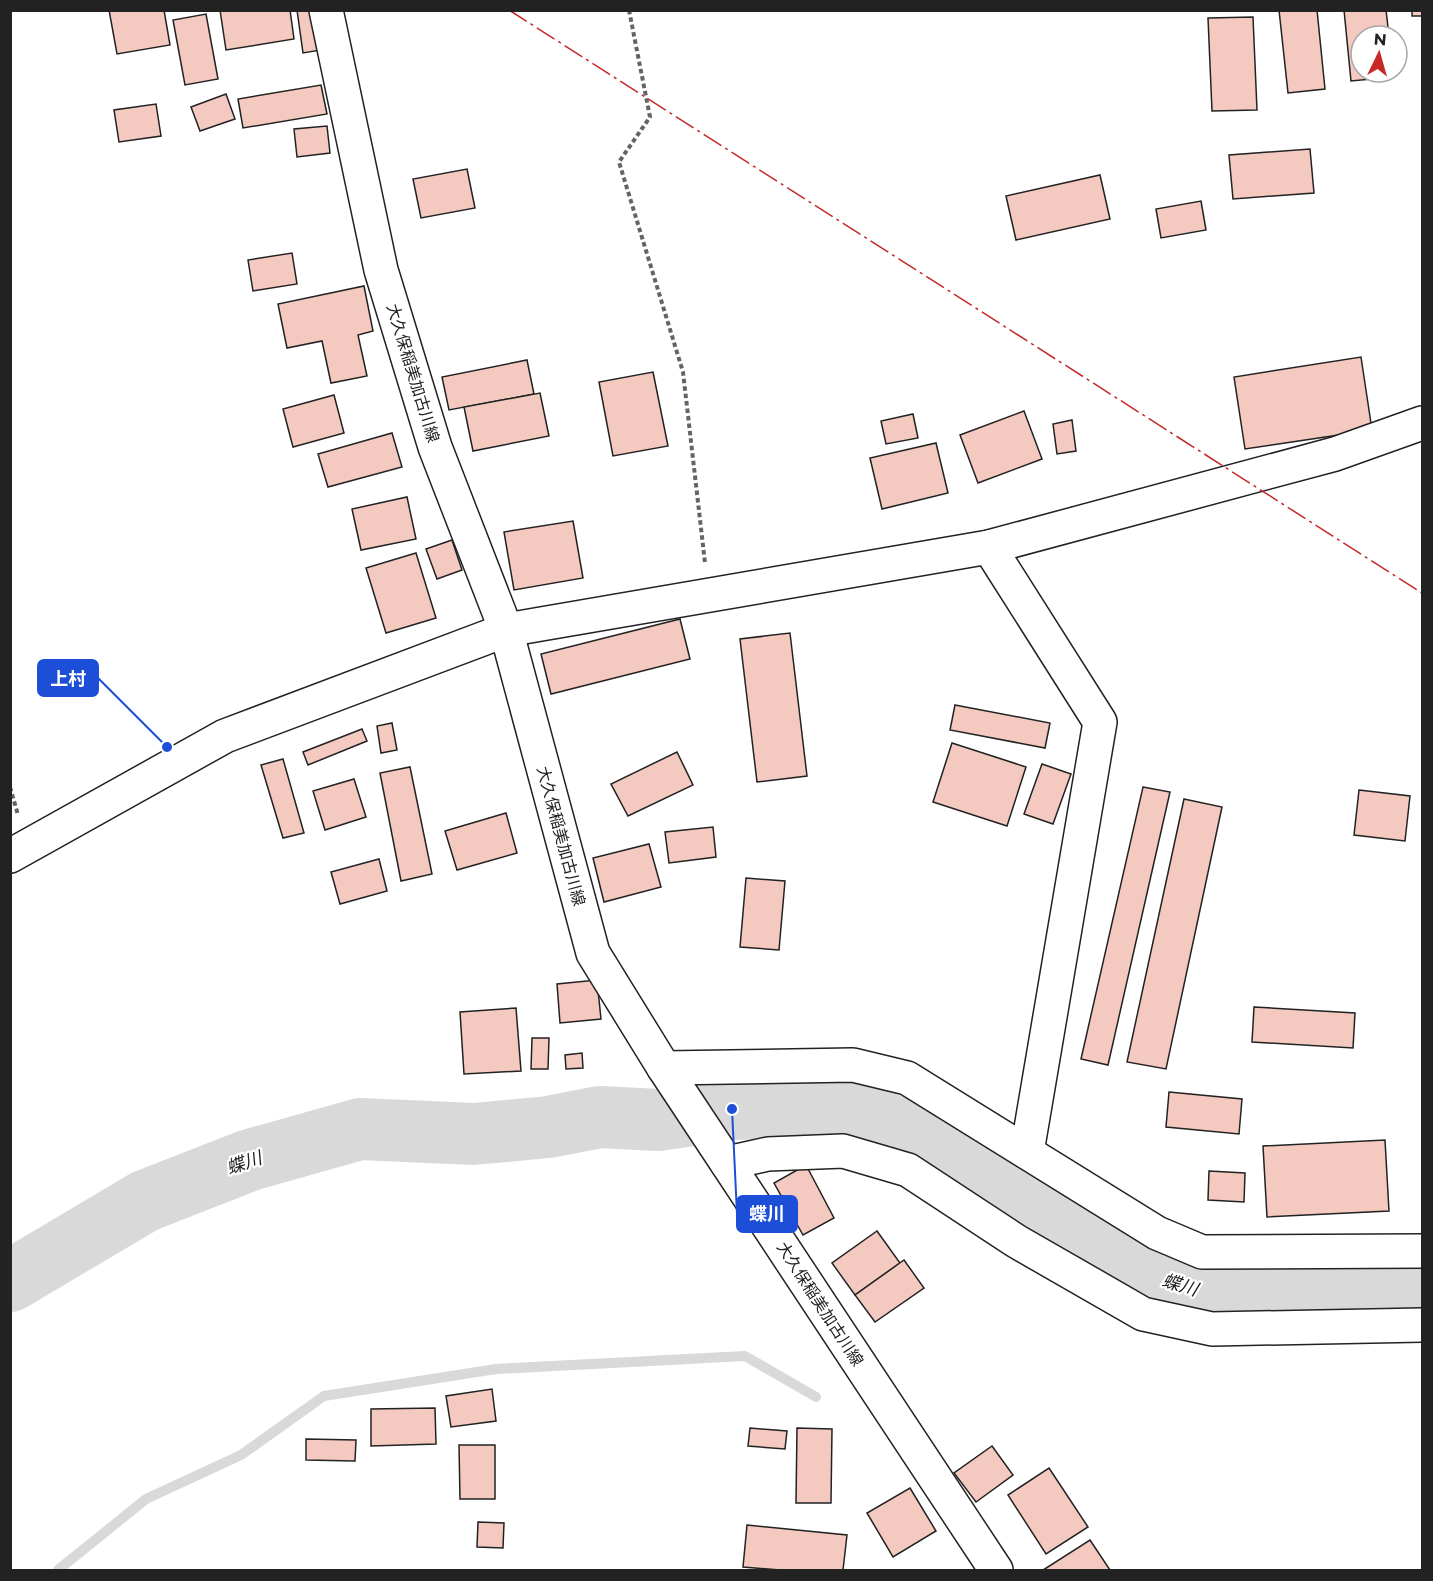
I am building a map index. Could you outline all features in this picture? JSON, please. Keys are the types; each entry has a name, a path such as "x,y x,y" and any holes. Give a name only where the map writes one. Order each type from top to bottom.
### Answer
{"street":[{"name":"大久保稲美加古川線","path":"326,10 381,270 435,447 506,630 593,954 670,1078 996,1570"},
{"path":"10,856 225,736 506,630 989,548 1335,454 1422,423"},
{"path":"989,548 1101,722 1027,1152"},
{"path":"670,1078 853,1065 907,1078 1157,1233 1203,1252 1422,1251"},
{"path":"721,1154 843,1151 908,1170 1016,1241 1143,1314 1212,1329 1422,1325"}],"path":[{"path":"629,10 650,117 618,162 682,372 709,596"}],"building":[{"path":"109,10 164,10 170,45 117,54"},
{"path":"220,10 290,10 294,39 226,50"},
{"path":"297,10 316,10 321,50 303,53"},
{"path":"1279,10 1317,10 1325,89 1288,93"},
{"path":"1344,10 1386,10 1388,24 1349,24 1349,61"},
{"path":"1412,10 1422,10 1422,16 1412,16"},
{"path":"206,14 218,79 185,85 173,20"},
{"path":"1253,17 1257,110 1212,111 1208,18"},
{"path":"321,85 327,114 243,128 238,99"},
{"path":"226,94 235,119 200,131 191,107"},
{"path":"156,104 161,136 119,142 114,110"},
{"path":"327,126 330,153 297,157 294,129"},
{"path":"1310,149 1314,193 1233,199 1229,155"},
{"path":"467,169 475,208 421,218 413,179"},
{"path":"1100,175 1110,219 1016,240 1006,196"},
{"path":"1201,201 1206,230 1161,238 1156,209"},
{"path":"292,253 297,284 253,291 248,260"},
{"path":"364,286 373,331 358,335 367,376 331,383 322,341 287,348 278,304"},
{"path":"1361,357 1372,430 1245,449 1234,377"},
{"path":"527,360 534,394 449,410 442,377"},
{"path":"653,372 668,446 613,456 599,382"},
{"path":"540,393 549,436 473,451 464,407"},
{"path":"334,395 344,433 293,447 283,409"},
{"path":"1024,411 1042,459 978,483 960,435"},
{"path":"913,414 918,438 886,444 881,421"},
{"path":"1072,420 1076,451 1057,454 1053,424"},
{"path":"392,433 402,467 328,487 318,454"},
{"path":"936,443 948,493 882,509 870,458"},
{"path":"407,497 416,539 361,550 352,509"},
{"path":"573,521 583,578 514,590 504,532"},
{"path":"452,540 462,570 437,579 426,549"},
{"path":"416,553 436,618 386,633 366,568"},
{"path":"680,619 690,659 551,694 541,654"},
{"path":"790,633 807,776 757,782 740,639"},
{"path":"955,705 1050,723 1045,748 950,730"},
{"path":"392,723 397,750 381,753 377,726"},
{"path":"362,729 367,741 308,765 303,752"},
{"path":"952,743 1026,767 1007,826 933,802"},
{"path":"677,752 693,785 628,816 611,784"},
{"path":"283,759 304,833 283,838 261,765"},
{"path":"1042,764 1071,774 1053,824 1024,814"},
{"path":"410,767 432,874 401,881 380,773"},
{"path":"354,779 366,817 325,830 313,791"},
{"path":"1143,787 1170,792 1108,1065 1081,1059"},
{"path":"1359,790 1410,796 1405,841 1354,835"},
{"path":"1184,799 1222,807 1166,1069 1127,1062"},
{"path":"506,813 517,853 457,870 445,831"},
{"path":"713,827 716,857 669,863 665,832"},
{"path":"649,844 661,887 604,902 593,858"},
{"path":"379,859 387,891 340,904 331,872"},
{"path":"746,878 785,881 779,950 740,947"},
{"path":"597,980 601,1019 560,1023 557,984"},
{"path":"1254,1007 1355,1013 1353,1048 1252,1042"},
{"path":"516,1008 521,1071 464,1074 460,1012"},
{"path":"532,1038 549,1038 548,1069 531,1069"},
{"path":"582,1053 583,1068 566,1069 565,1055"},
{"path":"1169,1092 1242,1099 1239,1134 1166,1127"},
{"path":"1385,1140 1389,1211 1267,1217 1263,1146"},
{"path":"806,1165 834,1218 803,1235 774,1183"},
{"path":"1209,1171 1245,1173 1244,1202 1208,1200"},
{"path":"877,1231 900,1263 855,1295 832,1263"},
{"path":"904,1260 924,1288 875,1322 855,1295"},
{"path":"492,1389 496,1421 451,1427 446,1396"},
{"path":"435,1408 436,1444 371,1446 371,1409"},
{"path":"750,1428 787,1431 785,1449 748,1446"},
{"path":"797,1428 832,1429 831,1503 796,1503"},
{"path":"306,1439 356,1440 355,1461 306,1460"},
{"path":"459,1445 495,1445 495,1499 460,1499"},
{"path":"992,1446 1013,1475 976,1502 954,1473"},
{"path":"1049,1468 1088,1527 1046,1554 1008,1495"},
{"path":"910,1488 936,1531 893,1557 867,1513"},
{"path":"478,1522 504,1523 503,1548 477,1547"},
{"path":"747,1525 847,1535 843,1570 780,1570 743,1567"},
{"path":"1090,1540 1110,1570 1043,1570"}],"waterway":[{"name":"蝶川","path":"10,1281 145,1201 250,1160 360,1129 474,1134 548,1127 600,1117 658,1120 732,1109 773,1108 864,1113 953,1154 1114,1264 1216,1296 1316,1300 1422,1294"},
{"path":"58,1570 146,1499 241,1455 324,1396 496,1369 745,1356 816,1397"}],"power":[{"path":"509,10 1422,593"}],"place":[{"name":"上村","path":"167,747"},
{"name":"蝶川","path":"732,1109"}]}
